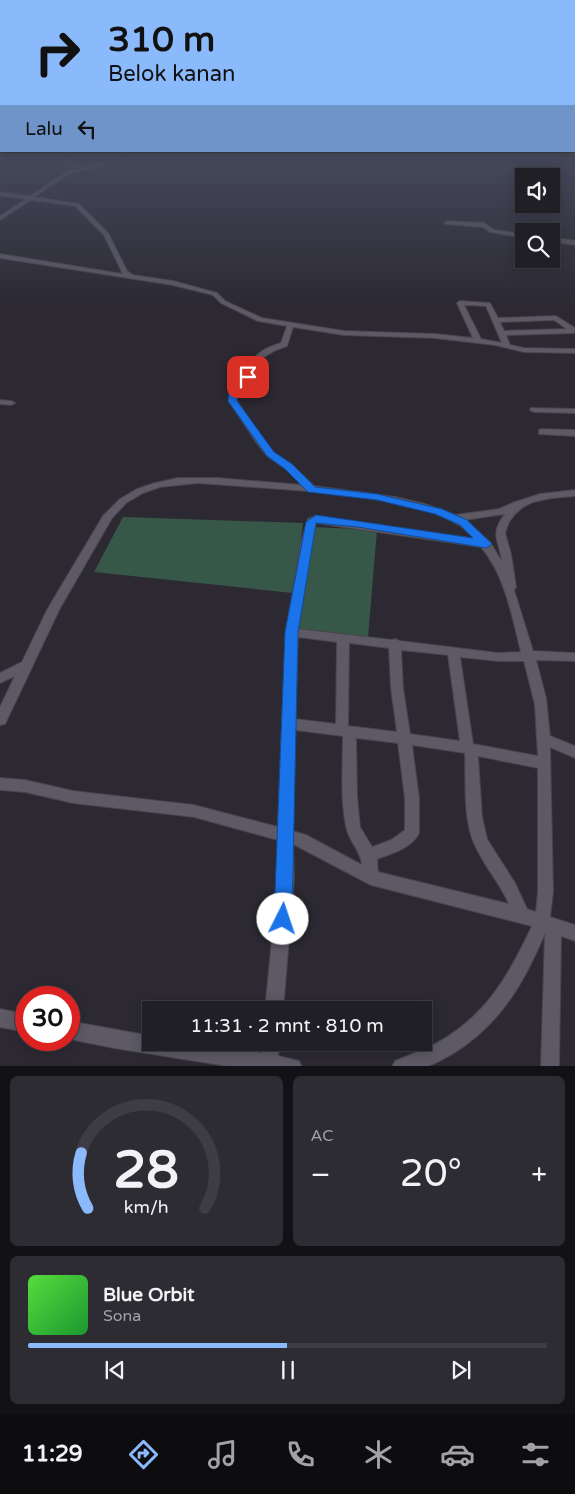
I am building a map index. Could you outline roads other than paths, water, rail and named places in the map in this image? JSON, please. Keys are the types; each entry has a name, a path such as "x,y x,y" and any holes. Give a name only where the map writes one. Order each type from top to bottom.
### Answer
{"street":[{"path":"0,218 18,206"},
{"path":"78,206 106,234 122,263 124,272 131,277"},
{"path":"447,223 484,225 492,231 515,235"},
{"path":"560,240 575,243"},
{"path":"0,256 57,267 173,283 214,294 223,302 253,318 344,332 435,336 540,351 575,351"},
{"path":"478,341 460,303 488,304 508,346"},
{"path":"496,320 556,318 574,331 502,333"},
{"path":"291,324 284,344 270,349 260,356 254,362 250,375 233,384 233,401 270,454 288,466 312,489"},
{"path":"0,402 11,402"},
{"path":"534,410 575,411"},
{"path":"542,432 575,433"},
{"path":"0,720 76,568 108,516 120,503 154,486 185,480 226,481 312,489 401,502 456,518 501,512 523,501 551,494 575,493"},
{"path":"523,501 506,520 500,533 506,554 512,596 537,682 543,762 550,1066"},
{"path":"456,518 486,544 512,596"},
{"path":"275,1001 286,879 285,836 292,632 306,542 313,520 395,529 486,544"},
{"path":"292,632 498,657 575,657"},
{"path":"343,639 346,731 353,828 369,855 371,878"},
{"path":"369,855 396,845 412,833 406,739 398,694 395,643"},
{"path":"453,651 469,749 475,817 480,841 510,888 522,915"},
{"path":"0,678 26,665"},
{"path":"290,724 406,739 543,762"},
{"path":"542,738 575,752"},
{"path":"0,784 25,786 73,797 176,808 285,836 308,843 371,878 522,915 575,933"},
{"path":"401,1066 429,1058 458,1042 478,1026 516,979 547,923"},
{"path":"0,1018 15,1021"},
{"path":"80,1032 178,1050 293,1066"},
{"path":"269,1062 270,1051"}]}
